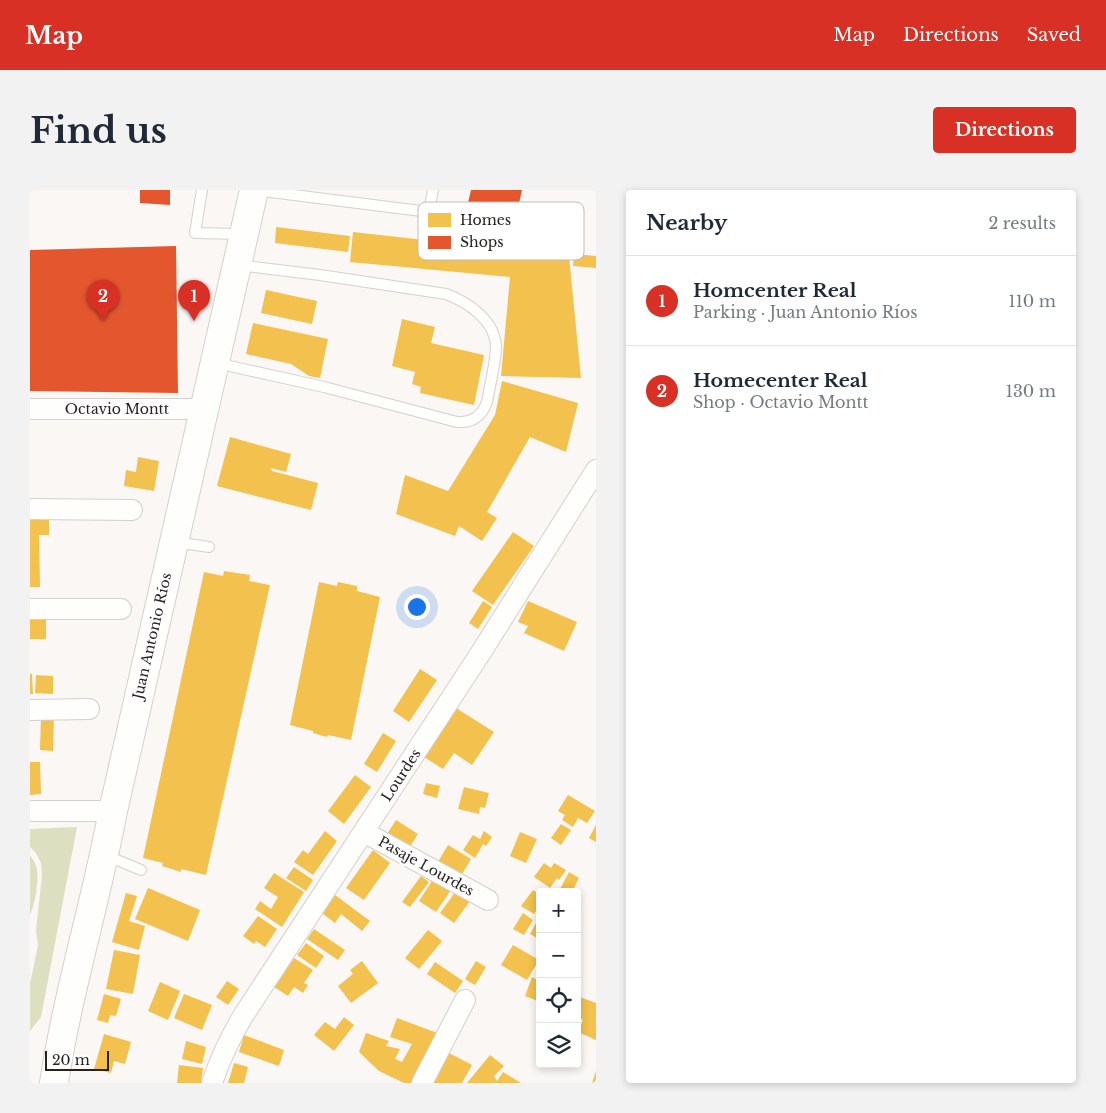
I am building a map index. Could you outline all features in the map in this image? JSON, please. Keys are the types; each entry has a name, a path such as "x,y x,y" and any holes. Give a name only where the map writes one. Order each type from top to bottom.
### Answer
{"main road":[{"name":"Juan Antonio Ríos","path":"54,1083 59,1049 254,190"}],"street":[{"name":"Octavio Montt","path":"30,410 204,409"},
{"name":"Lourdes","path":"212,1083 218,1062 230,1039 596,470"},
{"path":"30,509 132,510"},
{"path":"30,610 121,609"},
{"path":"30,710 90,709"},
{"path":"30,811 113,811"},
{"name":"Pasaje Lourdes","path":"364,832 488,900"},
{"path":"422,1083 464,1000"}],"lane":[{"path":"202,190 195,233 244,234"},
{"path":"254,190 418,211"},
{"path":"215,363 324,387 457,422 475,419 487,402 496,347 493,336 482,317 460,299 436,292 237,265"},
{"path":"174,542 210,547"},
{"path":"104,855 140,870"}],"green space":[{"path":"77,827 41,1017 30,1031 30,984 38,945 36,930 42,876 41,863 36,853 30,847 30,829"},
{"path":"30,855 36,865 37,884 30,915"}],"building: Homes":[{"path":"276,227 350,236 348,252 275,243"},
{"path":"353,232 418,239 418,260 569,260 581,378 501,376 510,277 350,262"},
{"path":"584,255 596,256 596,268 573,266 574,260 584,260"},
{"path":"266,290 317,301 312,324 261,313"},
{"path":"402,319 435,327 431,343 484,355 474,405 420,393 421,387 412,384 415,372 392,366"},
{"path":"253,323 328,339 320,378 309,376 291,364 246,354"},
{"path":"502,381 578,403 566,452 530,437 487,512 497,518 482,541 459,526 455,536 396,514 405,475 448,491 495,415"},
{"path":"230,437 291,454 286,472 271,468 272,471 318,483 311,510 217,486"},
{"path":"138,457 159,461 154,491 124,486 126,470 136,472"},
{"path":"30,518 49,518 49,535 39,535 40,587 30,587"},
{"path":"513,532 534,546 493,605 472,591"},
{"path":"224,571 250,575 249,581 270,585 206,875 181,869 181,872 162,866 163,863 143,858 204,572 223,576"},
{"path":"319,582 337,586 338,582 357,586 357,591 380,597 351,740 328,735 327,737 290,725"},
{"path":"483,601 492,607 478,629 469,623"},
{"path":"528,601 577,622 564,651 524,633 528,626 518,622"},
{"path":"46,616 46,639 30,639 30,617"},
{"path":"420,669 437,680 409,722 393,711"},
{"path":"30,674 32,674 33,694 30,694"},
{"path":"36,675 53,676 53,694 35,693"},
{"path":"456,708 494,732 472,765 454,753 443,769 424,757"},
{"path":"41,716 54,716 53,751 40,750"},
{"path":"383,733 396,741 377,772 364,764"},
{"path":"30,762 40,762 41,794 30,795"},
{"path":"355,775 371,787 344,824 328,811"},
{"path":"426,783 440,786 437,798 423,794"},
{"path":"464,787 489,793 485,808 480,807 479,814 458,809"},
{"path":"568,795 595,811 587,823 578,818 573,827 562,820 565,815 558,811"},
{"path":"396,820 418,834 409,848 387,834"},
{"path":"561,824 571,830 561,845 551,838"},
{"path":"596,825 596,842 589,838"},
{"path":"325,831 337,841 313,875 294,862 303,850 308,854"},
{"path":"484,831 492,837 486,846 483,844 475,858 463,850 473,835 480,839"},
{"path":"520,832 537,839 526,863 510,856"},
{"path":"448,845 471,859 461,876 438,862"},
{"path":"373,850 390,863 364,900 346,888"},
{"path":"544,863 551,868 554,863 566,870 550,888 534,877"},
{"path":"294,867 313,880 306,891 286,878"},
{"path":"569,872 579,878 574,888 561,888"},
{"path":"274,873 304,892 282,927 255,909 260,901 271,909 278,897 264,888"},
{"path":"421,876 429,882 410,907 402,902"},
{"path":"434,878 451,890 436,912 419,901"},
{"path":"148,888 200,910 188,941 135,919"},
{"path":"533,890 536,892 536,911 534,914 521,906"},
{"path":"456,891 470,901 454,923 440,913"},
{"path":"126,893 137,896 129,921 145,926 139,950 112,942"},
{"path":"335,895 370,921 362,931 341,914 335,923 322,913"},
{"path":"523,913 533,920 524,935 513,929"},
{"path":"258,916 277,929 265,947 256,941 254,944 243,936"},
{"path":"536,923 536,938 530,934"},
{"path":"314,929 345,950 338,960 307,939"},
{"path":"428,930 442,941 419,969 405,958"},
{"path":"306,943 324,956 316,968 297,955"},
{"path":"513,945 536,958 536,965 527,980 501,965"},
{"path":"114,950 140,955 133,994 106,989"},
{"path":"294,958 313,970 304,983 308,985 303,993 294,987 288,996 274,987"},
{"path":"362,961 378,983 351,1003 338,986 353,974 350,970"},
{"path":"476,961 486,967 475,985 465,979"},
{"path":"435,962 463,981 455,993 427,974"},
{"path":"532,977 536,979 536,1000 525,996"},
{"path":"227,981 239,989 228,1005 216,997"},
{"path":"160,982 180,991 168,1020 148,1011"},
{"path":"104,994 121,999 116,1016 110,1015 108,1023 97,1020"},
{"path":"184,994 212,1005 202,1030 174,1018"},
{"path":"581,997 596,1003 596,1040 581,1033 583,1020 581,1019"},
{"path":"344,1017 354,1025 334,1051 314,1035 325,1022 335,1029"},
{"path":"397,1018 440,1034 417,1083 404,1083 379,1071 359,1052 366,1033 389,1041 386,1046 400,1049 395,1059 402,1062 412,1044 390,1037"},
{"path":"104,1034 131,1042 125,1064 114,1061 111,1073 94,1069"},
{"path":"244,1035 284,1050 279,1066 239,1052"},
{"path":"186,1041 206,1047 202,1064 182,1059"},
{"path":"445,1051 472,1065 462,1083 432,1083"},
{"path":"490,1055 504,1066 494,1076 497,1081 503,1072 521,1083 467,1083"},
{"path":"234,1063 248,1067 244,1083 228,1083"},
{"path":"179,1065 203,1068 201,1083 177,1083"},
{"path":"596,1071 596,1083 592,1083"}],"building: Shops":[{"path":"140,190 170,190 170,205 140,203"},
{"path":"471,190 522,190 519,202 468,202"},
{"path":"176,246 178,393 30,391 30,250"}],"place":[{"name":"Homecenter Real","path":"103,321"},
{"name":"Homcenter Real","path":"194,321"}]}
